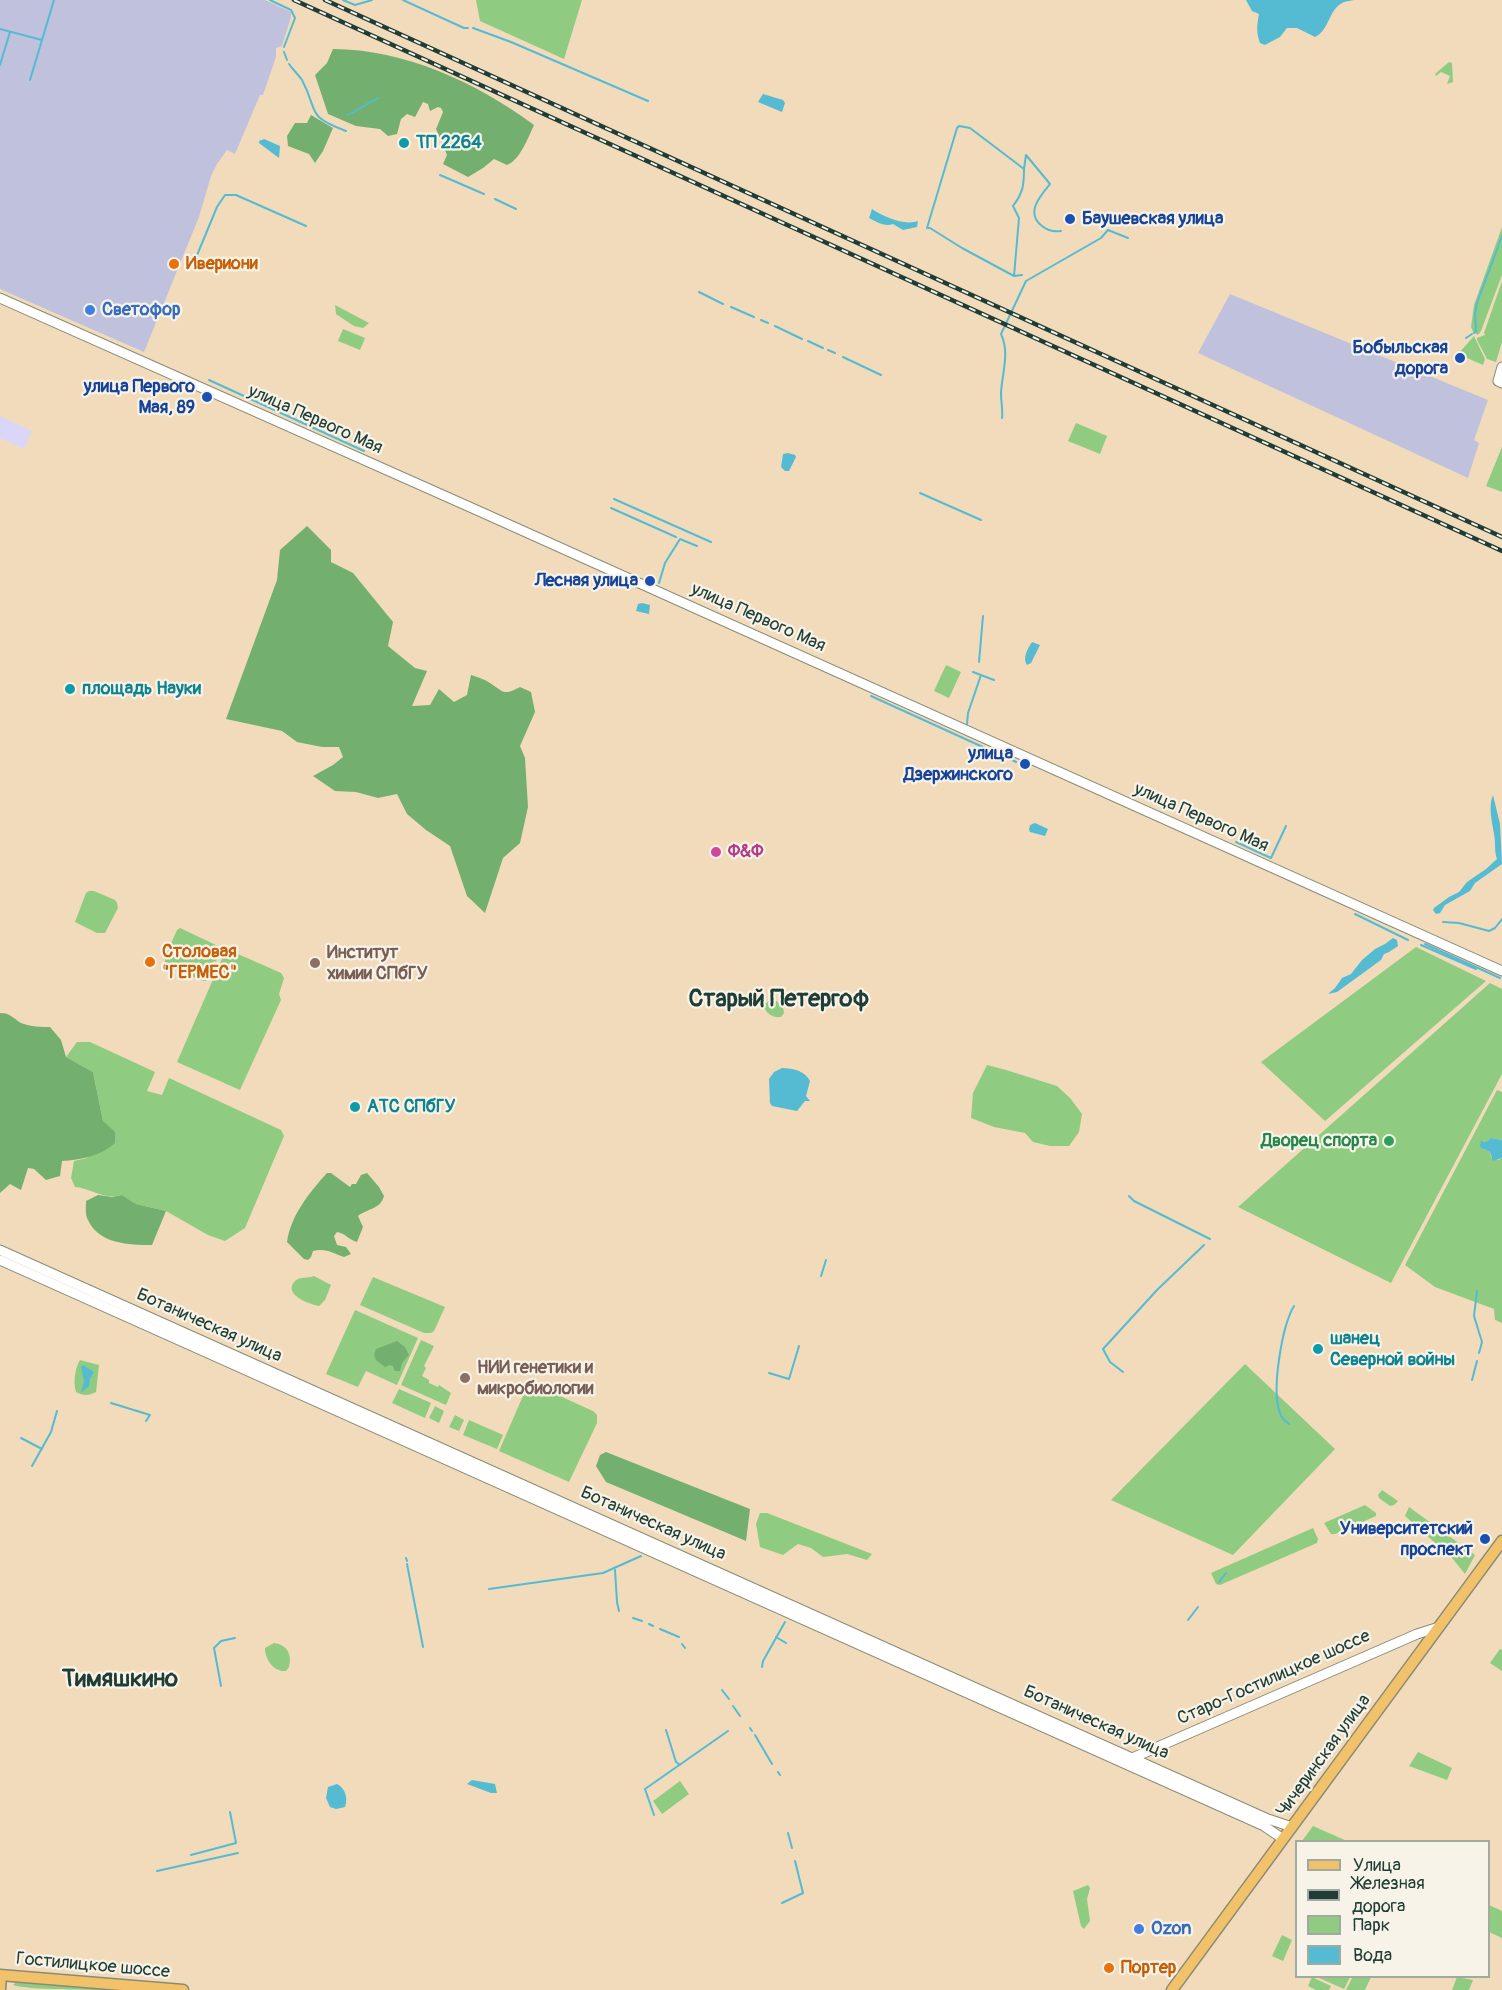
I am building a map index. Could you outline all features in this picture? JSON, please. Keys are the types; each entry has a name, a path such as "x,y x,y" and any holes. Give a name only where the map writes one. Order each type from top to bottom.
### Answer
{"main road":[{"name":"Чичеринская улица","path":"1172,1990 1502,1541"},
{"path":"0,1989 1,1975"},
{"name":"Гостилицкое шоссе","path":"1,1975 183,1990"}],"street":[{"name":"улица Первого Мая","path":"0,298 471,507 1502,971"},
{"path":"1500,382 1502,367"},
{"name":"Ботаническая улица","path":"0,1250 1268,1819 1292,1827"},
{"name":"Ботаническая улица","path":"0,1260 1264,1826 1283,1839"},
{"name":"Старо-Гостилицкое шоссе","path":"1123,1763 1417,1634 1439,1627"}],"shaded area":[{"path":"0,0 265,0 291,12 282,46 276,48 276,57 263,95 260,95 235,154 227,150 211,176 199,217 144,352 0,289"},
{"path":"1230,294 1488,400 1474,440 1479,443 1468,478 1198,353"},
{"path":"0,416 32,431 24,449 0,438"}],"green space":[{"path":"476,0 582,0 564,59 480,21"},
{"path":"333,49 386,55 439,71 489,95 534,125 523,148 512,162 507,165 494,159 468,177 443,164 447,155 436,129 443,112 441,108 430,111 428,104 423,102 415,117 407,114 401,119 397,134 388,136 380,129 356,126 328,114 315,75 327,63"},
{"path":"1449,62 1452,63 1453,82 1447,84 1450,76 1441,72 1436,76 1435,74"},
{"path":"311,115 333,128 315,163 309,154 288,146 287,136 295,123 307,123"},
{"path":"1502,227 1502,275 1478,335 1471,327 1474,305"},
{"path":"1502,281 1502,342 1496,362 1487,359 1477,338 1485,335"},
{"path":"335,305 369,323 363,328 354,326 336,314"},
{"path":"343,329 365,338 360,350 338,341"},
{"path":"1474,336 1485,359 1483,365 1461,353 1458,354"},
{"path":"1076,423 1107,436 1100,454 1068,441"},
{"path":"1502,447 1502,492 1486,486"},
{"path":"307,526 331,550 331,562 353,573 393,622 388,646 415,668 427,671 412,706 430,705 439,689 454,702 467,695 471,675 485,680 504,692 520,687 531,692 535,712 520,746 525,758 528,807 520,843 503,858 485,913 467,896 450,846 407,814 397,794 378,798 356,792 335,791 313,776 343,757 339,747 322,747 297,742 282,731 226,719 277,580 280,550"},
{"path":"946,665 961,672 949,698 934,691"},
{"path":"89,891 115,900 117,903 118,908 105,933 97,933 75,922 86,893"},
{"path":"180,928 220,947 216,962 214,961 206,981 169,966 165,962 165,957"},
{"path":"1416,947 1486,981 1325,1121 1261,1062"},
{"path":"229,950 281,973 284,978 279,994 281,1000 240,1090 177,1062 225,952"},
{"name":"Дворец спорта","path":"1490,983 1502,989 1502,1074 1391,1283 1238,1207"},
{"path":"771,999 782,1006 784,1013 781,1017 767,1013 764,1005"},
{"path":"0,1013 9,1015 21,1023 50,1027 61,1040 66,1057 93,1072 103,1121 115,1132 115,1143 90,1156 62,1161 60,1176 46,1180 34,1169 28,1168 21,1190 10,1184 0,1193"},
{"path":"77,1042 90,1042 155,1072 147,1091 162,1095 169,1078 281,1130 284,1136 245,1228 225,1241 208,1235 166,1211 136,1204 122,1195 103,1195 75,1187 71,1178 74,1161 87,1158 103,1121 93,1072 66,1057"},
{"path":"987,1065 1057,1086 1070,1098 1082,1114 1079,1132 1069,1146 1050,1146 1033,1142 1025,1133 994,1127 971,1118 973,1093"},
{"path":"1497,1090 1502,1092 1502,1140 1491,1138 1483,1142 1484,1149 1490,1152 1491,1157 1498,1160 1502,1158 1502,1323 1495,1320 1494,1309 1435,1287 1405,1265"},
{"path":"327,1173 331,1173 350,1187 356,1184 361,1175 367,1173 384,1196 380,1204 358,1216 363,1227 357,1242 337,1232 334,1236 337,1245 346,1247 351,1254 344,1257 329,1251 318,1250 313,1251 308,1260 304,1259 287,1242 289,1232 302,1205"},
{"path":"98,1195 112,1197 122,1195 136,1204 166,1211 152,1245 115,1242 99,1234 86,1216 86,1201"},
{"path":"314,1276 331,1285 325,1300 319,1306 299,1298 292,1291 292,1286 297,1279"},
{"path":"373,1277 445,1307 434,1331 424,1333 360,1305"},
{"path":"355,1310 418,1338 397,1385 366,1371 358,1387 326,1374"},
{"path":"421,1340 434,1346 424,1366 426,1368 422,1376 429,1380 429,1383 438,1387 439,1385 451,1393 446,1405 401,1385"},
{"path":"397,1341 405,1347 409,1355 402,1363 400,1371 395,1371 390,1365 385,1367 376,1360 374,1355 376,1349"},
{"path":"80,1360 99,1365 96,1392 84,1395 76,1392 75,1376"},
{"path":"1245,1364 1335,1449 1233,1555 1111,1500"},
{"path":"529,1382 593,1411 597,1415 597,1423 569,1482 499,1451"},
{"path":"399,1389 431,1403 425,1418 392,1403"},
{"path":"435,1406 444,1411 439,1423 429,1418"},
{"path":"455,1415 464,1420 459,1431 449,1427"},
{"path":"469,1420 503,1435 497,1449 463,1435"},
{"path":"606,1452 750,1509 746,1541 606,1482 596,1466 600,1455"},
{"path":"1382,1490 1398,1501 1390,1506 1379,1498 1378,1495"},
{"path":"1365,1505 1376,1513 1376,1516 1335,1534 1331,1534 1324,1523"},
{"path":"1409,1507 1475,1555 1465,1574 1452,1558 1405,1516"},
{"path":"760,1513 767,1513 872,1554 867,1560 847,1554 823,1557 811,1548 798,1544 783,1555 760,1547 756,1524"},
{"path":"1313,1528 1318,1539 1317,1543 1220,1585 1216,1584 1211,1573"},
{"path":"274,1643 283,1646 288,1651 290,1663 286,1671 274,1667 266,1656 265,1648"},
{"path":"1500,1649 1502,1650 1502,1671 1490,1663"},
{"path":"1418,1752 1452,1768 1447,1780 1409,1766"},
{"path":"680,1781 689,1794 662,1814 653,1801"},
{"path":"1313,1826 1345,1840 1303,1840"},
{"path":"1088,1885 1090,1888 1087,1899 1090,1921 1084,1929 1081,1926 1073,1891"},
{"path":"1490,1905 1502,1911 1502,1938 1490,1932"},
{"path":"1282,1935 1292,1940 1283,1961 1272,1956"},
{"path":"1312,1978 1314,1978 1331,1986 1329,1990 1316,1990 1308,1986"},
{"path":"1319,1978 1350,1978 1344,1989"},
{"path":"1352,1978 1371,1978 1365,1990 1346,1990"},
{"path":"1457,1978 1473,1980 1469,1990 1452,1990"},
{"path":"16,1982 116,1990 32,1988 13,1985"}],"water":[{"path":"1246,0 1354,0 1339,5 1324,30 1315,37 1297,28 1287,28 1280,37 1265,45 1260,43 1258,35 1259,14 1252,11"},
{"path":"763,94 783,100 785,103 782,112 758,102"},
{"path":"264,139 280,146 279,158 259,143"},
{"path":"872,209 900,222 918,221 917,227 903,230 893,224 881,224 869,218"},
{"path":"788,453 796,457 789,471 785,471 781,467 783,454"},
{"path":"638,604 650,605 649,614 636,611"},
{"path":"1032,642 1040,645 1031,663 1027,665 1025,656"},
{"path":"1493,795 1500,824 1502,864 1475,883 1470,891 1445,905 1440,913 1436,914 1434,908 1459,892 1467,882 1497,859 1491,814"},
{"path":"1035,823 1048,829 1045,836 1030,832 1030,825"},
{"path":"1393,938 1397,940 1398,946 1384,954 1381,960 1337,992 1328,994 1342,978 1351,974 1362,960"},
{"path":"782,1068 798,1071 810,1081 806,1096 810,1101 805,1101 797,1111 772,1106 770,1103 769,1079 774,1072"},
{"path":"1491,1138 1502,1140 1502,1158 1493,1161 1490,1152 1480,1147 1481,1140 1488,1141"},
{"path":"83,1365 94,1372 89,1386 81,1393 84,1381 81,1367"},
{"path":"472,1780 495,1784 497,1793 467,1784"},
{"path":"337,1784 346,1794 346,1801 345,1807 336,1809 330,1807 326,1798 328,1787"}],"waterway":[{"path":"30,80 54,0"},
{"path":"270,0 291,10 295,18 284,47"},
{"path":"343,0 355,5 372,0"},
{"path":"403,0 468,28"},
{"path":"473,28 648,101"},
{"path":"0,29 42,40"},
{"path":"0,65 10,32"},
{"path":"284,52 287,60"},
{"path":"289,64 302,80 319,117 346,131"},
{"path":"348,115 378,98"},
{"path":"1014,276 927,228 959,126 970,128 1024,169 1022,189 1013,206 1019,218 1014,276 1022,275"},
{"path":"1024,169 1026,155 1050,184 1034,210 1037,221 1049,230 1061,231"},
{"path":"440,175 484,194"},
{"path":"195,260 217,207 225,195 236,195 306,226"},
{"path":"495,199 516,209"},
{"path":"1002,418 1001,393 1005,348 1001,334 1026,281 1101,238 1108,230 1128,238"},
{"path":"1474,333 1477,303 1502,236"},
{"path":"699,292 723,304"},
{"path":"731,307 754,317"},
{"path":"761,320 768,323"},
{"path":"775,326 802,339"},
{"path":"1466,338 1472,334"},
{"path":"808,341 823,348"},
{"path":"828,350 835,353"},
{"path":"843,357 881,375"},
{"path":"209,380 364,451"},
{"path":"920,493 981,520"},
{"path":"614,499 711,542"},
{"path":"611,508 676,537"},
{"path":"659,583 665,563 680,539 697,546"},
{"path":"979,662 983,616"},
{"path":"973,672 994,680"},
{"path":"967,724 968,713 981,675"},
{"path":"871,696 985,748"},
{"path":"997,752 1016,762"},
{"path":"1236,842 1271,858 1286,826"},
{"path":"1355,914 1408,940"},
{"path":"1443,922 1459,923 1489,931 1495,928 1502,919"},
{"path":"1425,944 1500,978"},
{"path":"1421,945 1476,969"},
{"path":"1129,1196 1134,1201 1210,1239"},
{"path":"1123,1372 1110,1362 1103,1349 1157,1290 1204,1245"},
{"path":"821,1276 826,1260"},
{"path":"1477,1291 1474,1316 1482,1342 1479,1353"},
{"path":"1289,1424 1281,1416 1277,1375 1285,1328 1294,1306"},
{"path":"769,1373 789,1379 799,1346"},
{"path":"1472,1380 1477,1361"},
{"path":"111,1403 150,1415 146,1421"},
{"path":"32,1466 51,1432 57,1411"},
{"path":"21,1438 42,1449"},
{"path":"489,1589 603,1573 641,1556"},
{"path":"407,1564 423,1647"},
{"path":"615,1570 619,1611"},
{"path":"1219,1582 1226,1573"},
{"path":"1188,1620 1198,1607"},
{"path":"633,1618 642,1621"},
{"path":"762,1667 763,1661 785,1622"},
{"path":"649,1624 653,1626"},
{"path":"660,1629 679,1637"},
{"path":"776,1637 786,1643"},
{"path":"221,1686 214,1648 221,1641 235,1638"},
{"path":"682,1644 685,1648"},
{"path":"722,1690 729,1699"},
{"path":"733,1706 740,1716"},
{"path":"666,1730 676,1762 680,1765"},
{"path":"654,1815 645,1789 728,1731"},
{"path":"755,1735 772,1764"},
{"path":"191,1855 236,1843 230,1812"},
{"path":"788,1833 792,1848"},
{"path":"157,1871 238,1853"},
{"path":"782,1903 803,1893 795,1861"}],"railway":[{"path":"294,0 1502,551"},
{"path":"325,0 1502,537"}],"place":[{"name":"ТП 2264","path":"404,143"},
{"name":"Баушевская улица","path":"1070,219"},
{"name":"Ивериони","path":"174,264"},
{"name":"Светофор","path":"90,310"},
{"name":"Бобыльская дорога","path":"1460,358"},
{"name":"улица Первого Мая, 89","path":"207,397"},
{"name":"Лесная улица","path":"650,581"},
{"name":"площадь Науки","path":"70,689"},
{"name":"улица Дзержинского","path":"1025,764"},
{"name":"Ф&Ф","path":"716,852"},
{"name":"Столовая \"ГЕРМЕС\"","path":"150,962"},
{"name":"Институт химии СПбГУ","path":"315,963"},
{"name":"АТС СПбГУ","path":"355,1107"},
{"name":"Дворец спорта","path":"1389,1141"},
{"name":"шанец Северной войны","path":"1318,1349"},
{"name":"НИИ генетики и микробиологии","path":"465,1378"},
{"name":"Университетский проспект","path":"1485,1539"},
{"name":"Ozon","path":"1139,1929"},
{"name":"Портер","path":"1109,1968"}],"district":[{"name":"Старый Петергоф","path":"779,1000"},
{"name":"Тимяшкино","path":"120,1680"}]}
